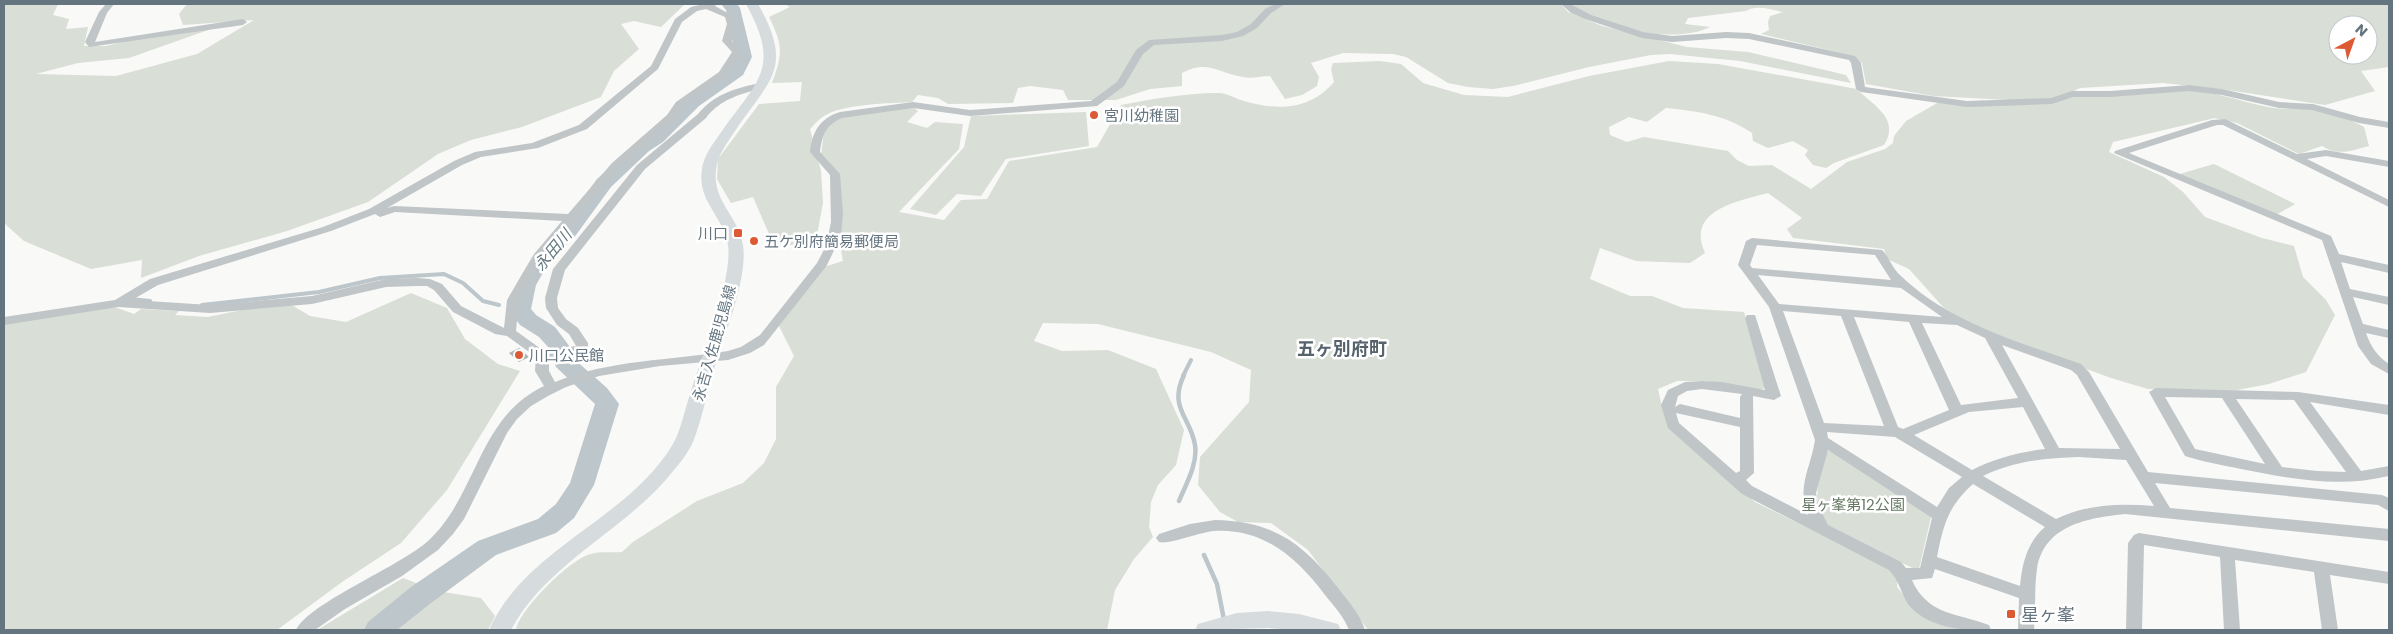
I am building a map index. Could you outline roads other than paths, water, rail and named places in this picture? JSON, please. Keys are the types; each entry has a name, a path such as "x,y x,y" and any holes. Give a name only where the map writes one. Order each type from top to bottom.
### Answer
{"main road":[{"name":"永吉入佐鹿児島線","path":"500,630 512,608 534,582 630,505 669,464 683,443 731,288 735,264 734,242 709,192 710,163 716,149 760,86 770,64 770,49 766,32 752,4"},
{"path":"1206,630 1236,622 1277,618 1308,623 1330,630"}],"street":[{"path":"110,4 95,28 90,42 92,44 243,22"},
{"path":"118,303 154,282 327,229 373,211 458,163 479,154 534,146 583,127 655,67 678,20 694,9 710,4 729,16 731,24 727,41 737,52 732,62 722,74 679,104 671,117 616,165 538,256 514,300 510,332"},
{"path":"304,630 334,607 389,578 428,551 453,523 503,428 512,415 525,403 552,388 573,380 614,370 735,354 761,341 826,259 836,235 835,174 815,152 816,135 820,127 831,118 840,115 912,105 970,113 1094,104 1121,84 1139,52 1152,42 1222,38 1240,34 1254,26 1268,11 1281,4"},
{"path":"1565,4 1574,11 1588,17 1642,35 1672,38 1726,34 1749,36 1794,47 1837,54 1852,58 1856,63 1861,89 1954,103 2052,101 2072,94 2124,93 2189,88 2222,92 2278,105 2318,108 2359,120 2389,125"},
{"path":"4,320 118,303 210,309 324,298 386,283 417,282 430,283 438,287 457,309 499,331 510,332 547,355 582,349 582,343 574,331 562,322 552,308 551,298 559,269 641,167 702,116 710,106 737,90 760,86"},
{"path":"2389,204 2230,124 2216,122 2119,153 2327,238 2368,353 2389,370"},
{"path":"2296,157 2320,153 2389,164"},
{"path":"2363,159 2389,172"},
{"path":"279,243 291,245 334,232 394,209 571,218"},
{"path":"1822,529 1811,506 1809,493 1810,484 1816,472 1821,433 1775,307 1744,265 1749,244 1752,241 1878,252 1894,276 1931,306 1991,336 2080,370 2165,513"},
{"path":"2334,257 2389,269"},
{"path":"1749,271 1905,285"},
{"path":"2345,291 2389,300"},
{"path":"1775,307 1960,322"},
{"path":"1846,313 1898,434 2055,526"},
{"path":"1751,318 1774,396 1711,384 1692,385 1677,390 1669,397 1666,406 1673,425 1747,490 1895,566 1902,574 1906,588 1921,606 1941,617 1972,625 1983,630"},
{"path":"1913,318 1957,412"},
{"path":"2357,326 2389,334"},
{"path":"1991,336 2054,452"},
{"path":"547,355 542,371 552,388"},
{"path":"2389,410 2298,396 2156,392 2190,453 2318,476 2357,477 2389,471"},
{"path":"2225,393 2277,470"},
{"path":"2298,396 2357,477"},
{"path":"1735,480 1747,473 1747,397"},
{"path":"1821,433 1898,434 1967,408 2027,402"},
{"path":"1680,409 1747,424"},
{"path":"1821,433 1940,516"},
{"path":"1902,574 1926,574 1940,516 1957,489 1990,466 2032,455 2054,452 2131,455"},
{"path":"2144,478 2382,500 2389,506"},
{"path":"2026,630 2031,561 2039,542 2055,526 2073,517 2098,511 2125,509 2389,535"},
{"path":"1164,538 1189,528 1227,526 1259,530 1282,540 1300,554 1323,578 1357,630"},
{"path":"2134,630 2136,543 2139,539 2389,578"},
{"path":"2228,552 2232,630"},
{"path":"1930,561 2029,595"},
{"path":"2321,567 2330,630"}],"waterway":[{"name":"永田川","path":"378,630 421,595 487,548 547,526 565,511 582,485 607,404 599,393 564,362 559,347 547,332 528,320 520,310 526,285 540,261 569,231 604,183 643,147 657,138 693,102 737,72 744,57 733,8 728,4"},
{"path":"202,305 319,292 380,278 444,274 463,283 483,301 499,305"},
{"path":"130,299 150,301"},
{"path":"1183,376 1191,360"},
{"path":"1179,501 1191,474 1195,459 1193,436 1179,405 1178,396 1184,375"},
{"path":"1204,555 1217,584 1226,630"}],"place":[{"name":"宮川幼稚園","path":"1094,115"},
{"name":"川口","path":"738,233"},
{"name":"五ケ別府簡易郵便局","path":"754,241"},
{"name":"川口公民館","path":"519,355"},
{"name":"星ヶ峯","path":"2011,614"}],"district":[{"name":"五ヶ別府町","path":"1342,348"}],"park label":[{"name":"星ヶ峯第12公園","path":"1853,504"}]}
